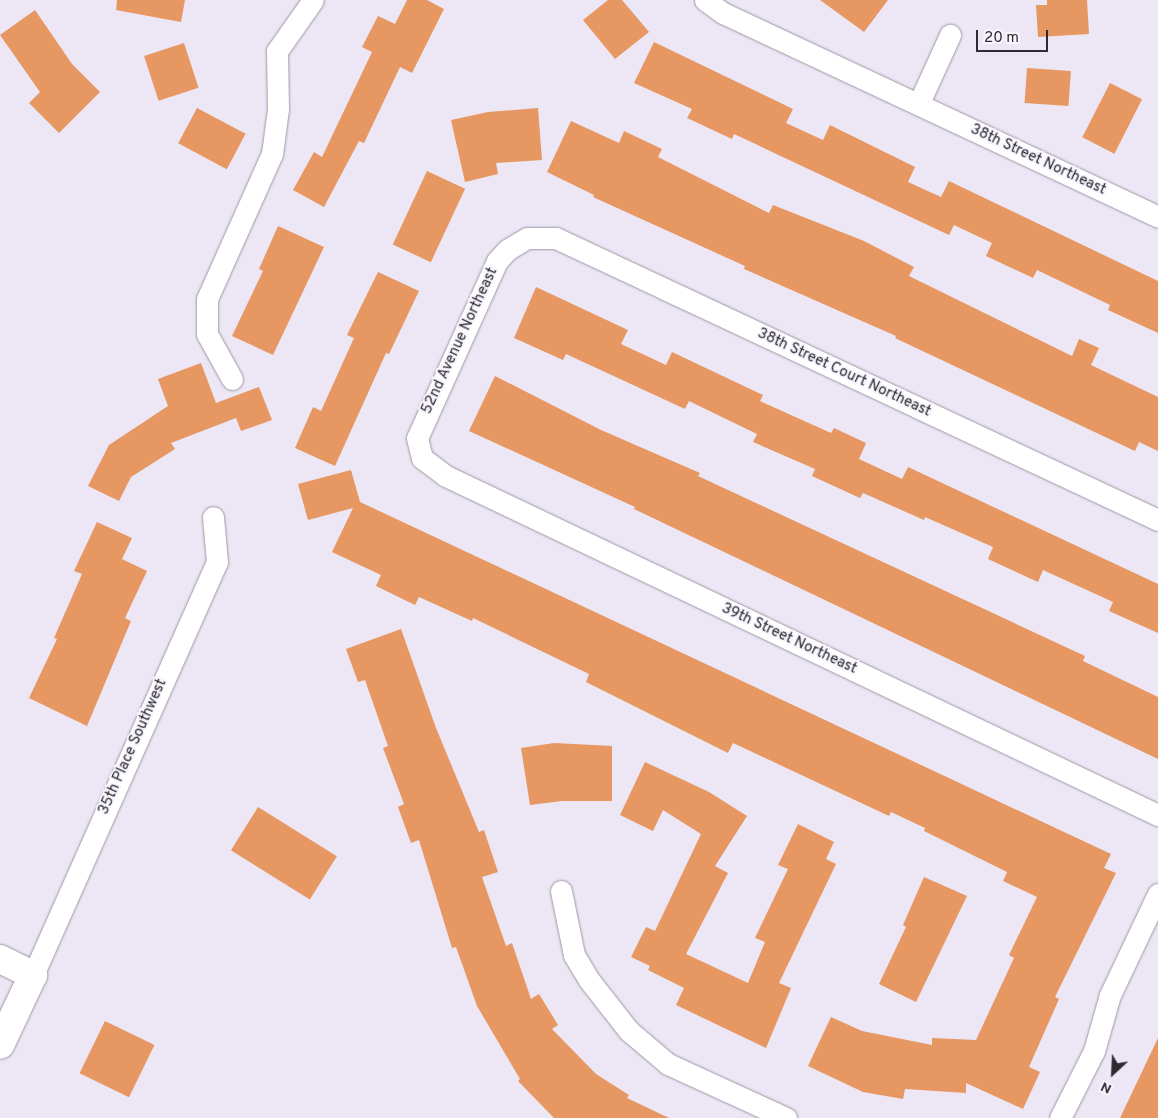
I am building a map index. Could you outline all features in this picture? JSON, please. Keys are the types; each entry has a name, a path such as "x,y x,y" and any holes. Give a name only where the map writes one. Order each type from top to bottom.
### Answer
{"street":[{"path":"232,379 207,334 208,300 272,154 278,109 276,51 313,0"},
{"name":"38th Street Northeast","path":"705,0 723,13 1158,217"},
{"path":"918,103 950,35"},
{"name":"52nd Avenue Northeast","path":"422,458 417,438 424,417 487,280 506,250 527,238"},
{"name":"38th Street Court Northeast","path":"527,238 556,238 1158,520"},
{"name":"39th Street Northeast","path":"422,458 446,476 1158,815"},
{"name":"35th Place Southwest","path":"33,975 217,562 212,517"},
{"path":"561,891 574,955 589,980 629,1031 668,1064 786,1118"},
{"path":"1060,1118 1094,1051 1110,995 1158,894"},
{"path":"0,959 33,975 0,1046"}],"building":[{"path":"117,0 185,0 181,22 116,10"},
{"path":"407,0 427,0 444,9 412,73 400,67 364,143 359,141 324,207 293,190 314,152 322,157 372,52 362,47 378,16 395,24"},
{"path":"608,0 622,0 649,32 615,59 583,20"},
{"path":"820,0 888,0 864,32"},
{"path":"1047,0 1087,0 1089,34 1038,37 1036,5 1047,5"},
{"path":"35,10 72,64 100,92 59,133 29,103 40,92 0,35"},
{"path":"654,42 793,109 786,123 823,140 830,125 915,167 908,182 941,197 949,181 1158,281 1158,333 1108,310 1110,305 1037,270 1033,278 986,256 992,243 954,225 949,235 734,134 732,139 687,118 692,109 634,83"},
{"path":"184,43 199,88 159,101 144,56"},
{"path":"1027,68 1071,71 1068,106 1025,103"},
{"path":"1110,83 1142,99 1114,154 1082,137"},
{"path":"197,108 246,134 227,169 178,143"},
{"path":"538,108 542,160 496,163 498,174 465,182 451,120 488,112"},
{"path":"571,121 619,143 624,131 662,149 658,157 769,213 773,205 864,241 914,267 909,276 1072,356 1079,339 1099,348 1091,365 1158,397 1158,451 1139,442 1135,451 895,338 896,336 744,269 745,266 593,197 594,195 547,172"},
{"path":"427,171 465,189 431,262 393,244"},
{"path":"278,226 324,247 273,355 232,336 263,271 259,269"},
{"path":"378,272 419,291 389,354 386,353 335,466 295,448 313,407 321,411 354,338 347,335"},
{"path":"536,287 628,330 621,344 666,365 672,352 763,395 760,401 831,433 834,428 866,443 859,459 902,479 908,467 1158,584 1158,633 1109,611 1113,602 1043,570 1038,582 988,559 993,547 925,517 924,520 863,493 860,498 812,476 815,469 753,442 757,434 689,401 685,409 566,354 563,360 514,338"},
{"path":"201,363 216,403 259,387 272,420 241,431 236,418 171,443 175,449 131,477 119,501 88,486 109,445 168,406 158,379"},
{"path":"495,376 601,430 700,473 698,476 1085,656 1083,661 1158,697 1158,759 634,509 635,507 469,431"},
{"path":"351,470 360,502 1111,854 1104,868 1116,873 1055,997 1059,999 1029,1067 1040,1072 1023,1109 966,1083 966,1093 905,1089 903,1099 863,1092 808,1066 831,1017 862,1031 932,1045 932,1038 976,1040 1014,958 1009,955 1037,897 1003,881 1007,872 924,831 925,828 891,812 889,816 733,743 728,753 586,682 589,674 473,618 472,621 419,597 415,605 376,586 381,575 332,552 353,508 308,520 298,484"},
{"path":"97,522 132,538 122,559 147,571 125,618 131,621 87,726 29,698 57,639 54,638 82,574 74,571"},
{"path":"401,629 436,728 479,832 484,830 498,872 482,877 506,946 512,943 531,999 539,994 558,1025 552,1029 596,1074 629,1095 627,1098 669,1118 554,1118 518,1081 520,1079 477,1006 456,947 452,948 419,840 411,843 398,807 404,804 383,748 388,746 365,680 358,682 346,649"},
{"path":"554,743 612,746 612,801 562,801 530,805 521,748"},
{"path":"645,762 709,792 747,816 715,866 728,873 686,954 748,983 765,942 755,938 788,869 778,865 798,824 834,842 826,859 836,864 779,983 791,988 766,1048 676,1005 684,988 648,970 650,966 631,957 646,927 655,931 701,834 663,810 653,831 620,815"},
{"path":"258,807 337,856 310,900 231,850"},
{"path":"924,877 967,896 916,1002 879,984 906,927 903,925"},
{"path":"105,1021 154,1045 129,1097 80,1073"},
{"path":"1158,1038 1158,1118 1120,1118"}]}
